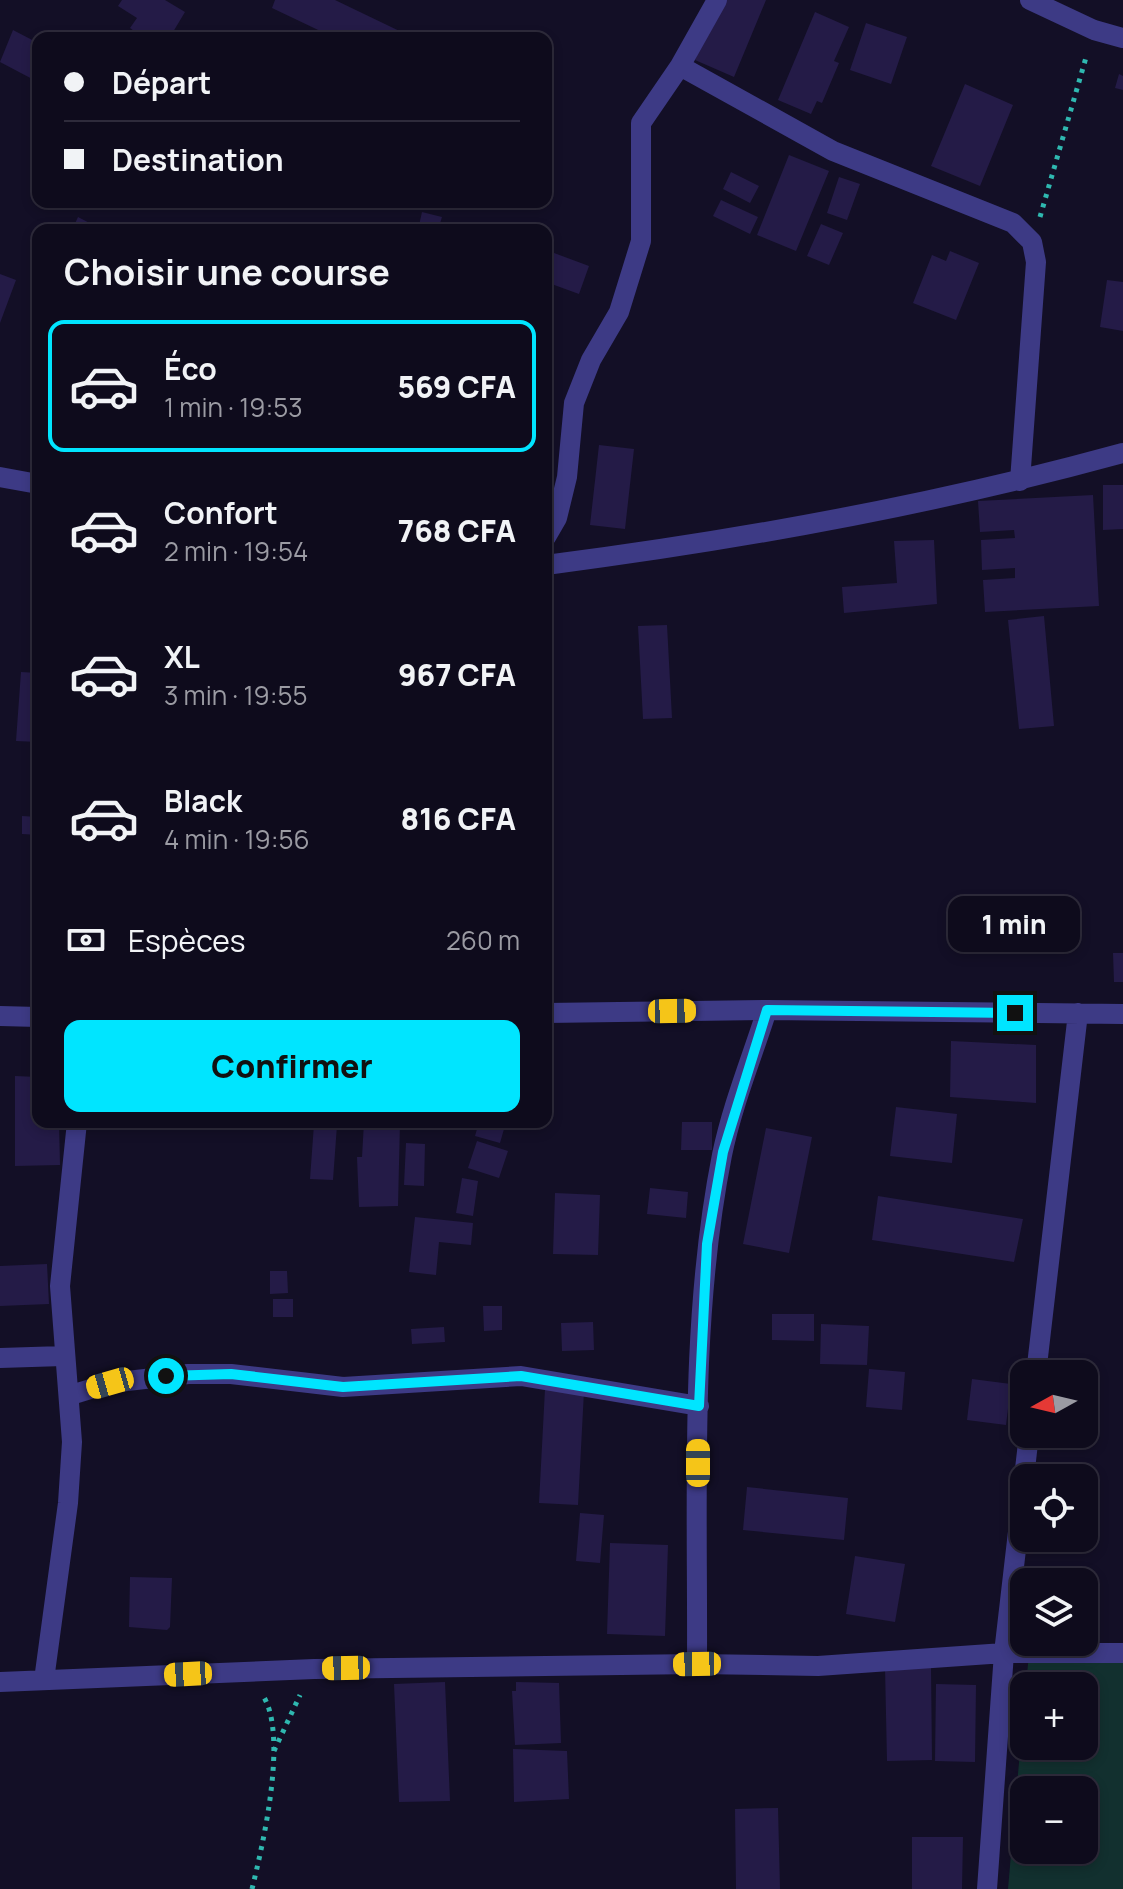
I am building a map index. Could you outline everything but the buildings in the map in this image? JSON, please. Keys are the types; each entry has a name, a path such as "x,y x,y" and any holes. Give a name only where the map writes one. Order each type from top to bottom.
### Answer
{"street":[{"path":"552,527 567,477 574,403 591,360 619,312 641,241 641,123 680,66 717,0"},
{"path":"1030,0 1094,30 1123,38"},
{"path":"680,66 833,151 1013,223 1032,242 1036,262 1020,481"},
{"path":"552,564 673,549 1020,481 1123,453"},
{"path":"0,477 32,483"},
{"path":"552,1013 767,1010 1123,1014"},
{"path":"697,1664 699,1406 707,1244 723,1152 767,1010"},
{"path":"1038,1360 1078,1013"},
{"path":"0,1016 32,1017"},
{"path":"44,1680 68,1503 71,1395 63,1356 60,1286 76,1128"},
{"path":"0,1358 63,1356"},
{"path":"71,1395 110,1383 188,1374 231,1374 343,1387 521,1376 699,1406"},
{"path":"987,1889 1004,1653 1016,1552"},
{"path":"0,1682 314,1669 697,1664 818,1666 1004,1653 1123,1653"}],"path":[{"path":"1032,242 1094,30"},
{"path":"273,1752 314,1669"},
{"path":"246,1671 267,1702 275,1770 252,1889"}],"green space":[{"path":"1098,1646 1123,1647 1123,1889 1008,1889 1010,1864 1098,1864 1098,1776 1018,1776 1019,1760 1098,1760 1098,1672 1027,1672 1029,1656 1098,1656"}],"route":[{"path":"166,1376 231,1374 302,1385 343,1387 387,1387 464,1378 521,1376 607,1388 699,1406 707,1244 723,1152 767,1010 1015,1013"}]}
